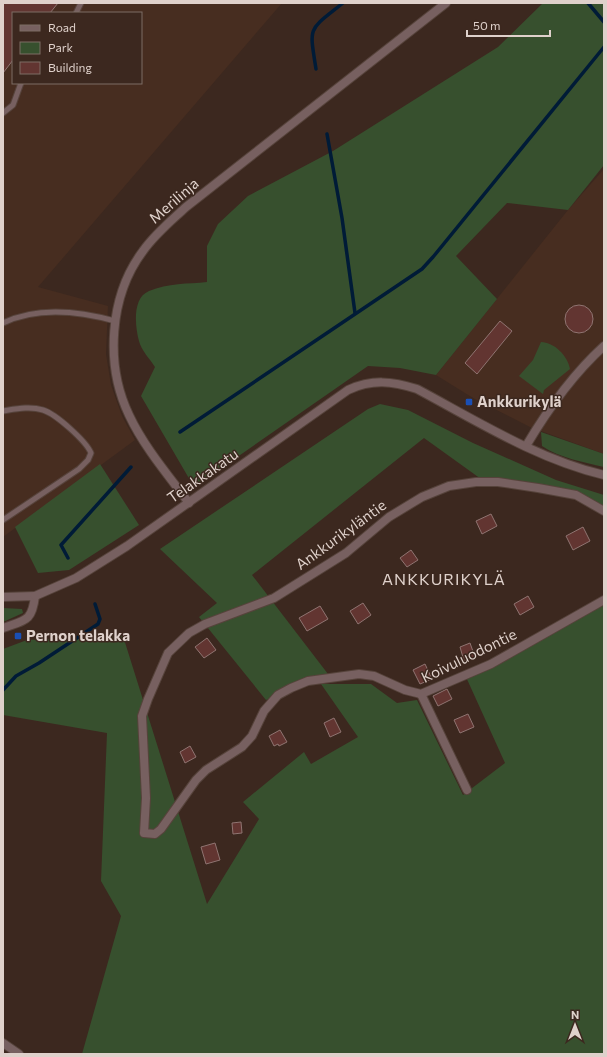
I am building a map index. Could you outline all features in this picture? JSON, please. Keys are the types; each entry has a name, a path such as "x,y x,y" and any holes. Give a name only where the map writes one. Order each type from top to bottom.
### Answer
{"street":[{"name":"Merilinja","path":"188,503 138,432 129,415 118,383 114,364 115,322 125,284 134,266 142,252 164,227 186,208 446,3"},
{"path":"526,446 546,412 573,377 604,346"},
{"name":"Telakkakatu","path":"3,597 35,596 76,578 188,503 348,390 371,382 398,383 417,389 558,461 604,475"},
{"name":"Ankkurikyläntie","path":"144,833 146,798 142,716 168,653 189,633 205,624 274,598 346,553 389,517 422,497 449,486 476,482 498,482 544,489 576,495 604,511"},
{"path":"3,628 28,618 33,613 35,596"},
{"name":"Koivuluodontie","path":"144,833 155,834 161,829 196,780 206,770 242,747 252,736 264,711 278,695 291,688 308,681 359,674 374,676 405,690 421,694 491,664 604,600"},
{"path":"421,694 467,790"},
{"path":"3,1043 19,1054"}],"lane":[{"path":"76,12 81,3"},
{"path":"3,113 12,105 21,84"},
{"path":"3,323 35,313 52,311 92,315 115,322"},
{"path":"3,411 25,408 44,410 57,418 88,446 91,453 88,460 79,469 3,520"}],"shaded area":[{"path":"3,3 282,3 38,287 108,306 106,354 111,385 122,416 135,440 3,537"},
{"path":"604,169 604,454 530,427 473,398 436,375 568,210"}],"green space":[{"path":"543,3 604,3 604,165 568,210 507,203 456,256 497,299 436,375 400,368 368,366 194,487 141,396 155,367 140,344 136,313 140,300 149,291 156,288 171,285 207,282 207,246 218,224 248,196 333,151 498,47"},
{"path":"541,342 551,344 560,351 569,364 570,369 544,390 543,394 519,376 533,360"},
{"path":"380,404 408,410 473,443 556,480 604,495 604,509 574,493 552,486 516,480 481,479 424,438 252,575 328,674 266,700 199,617 217,603 160,549 368,409"},
{"path":"541,432 604,454 604,467 556,454 542,446"},
{"path":"100,464 139,525 69,570 38,573 15,527"},
{"path":"604,605 604,1054 82,1054 121,916 101,881 107,733 3,715 3,649 27,640 123,636 207,904 259,819 243,802 304,752 311,764 358,737 321,684 371,684 397,703 417,700 463,795 505,763 466,677"},
{"path":"3,608 22,609 23,613 3,622"}],"building":[{"path":"3,3 58,3 51,12 12,12 12,61 3,73"},
{"path":"579,305 589,309 593,319 589,329 579,333 569,329 565,319 569,309"},
{"path":"500,321 512,331 477,374 465,363"},
{"path":"491,514 497,526 482,534 476,521"},
{"path":"583,527 590,541 573,550 566,536"},
{"path":"411,550 418,560 407,567 400,558"},
{"path":"528,596 534,607 520,615 514,604"},
{"path":"363,603 371,615 358,624 350,611"},
{"path":"320,606 328,619 307,631 299,618"},
{"path":"207,638 216,650 204,658 195,647"},
{"path":"470,643 475,657 464,661 460,647"},
{"path":"425,664 432,679 420,684 413,670"},
{"path":"447,689 452,699 438,706 433,696"},
{"path":"468,714 474,727 460,733 454,720"},
{"path":"334,718 341,732 330,737 324,723"},
{"path":"280,730 287,742 279,746 278,744 274,746 269,736"},
{"path":"190,746 196,757 185,763 180,752"},
{"path":"241,822 242,833 233,834 232,823"},
{"path":"215,843 220,860 206,864 201,847"}],"waterway":[{"path":"316,69 312,44 314,30 323,19 343,3"},
{"path":"588,3 604,22"},
{"path":"180,432 422,269 604,47"},
{"path":"327,134 342,218 355,313"},
{"path":"68,558 61,545 131,467"},
{"path":"3,690 16,676 39,663 98,624 100,619 95,604"}],"place":[{"name":"Ankkurikylä","path":"469,402"},
{"name":"Pernon telakka","path":"18,636"}],"district":[{"name":"ANKKURIKYLÄ","path":"444,579"}]}
